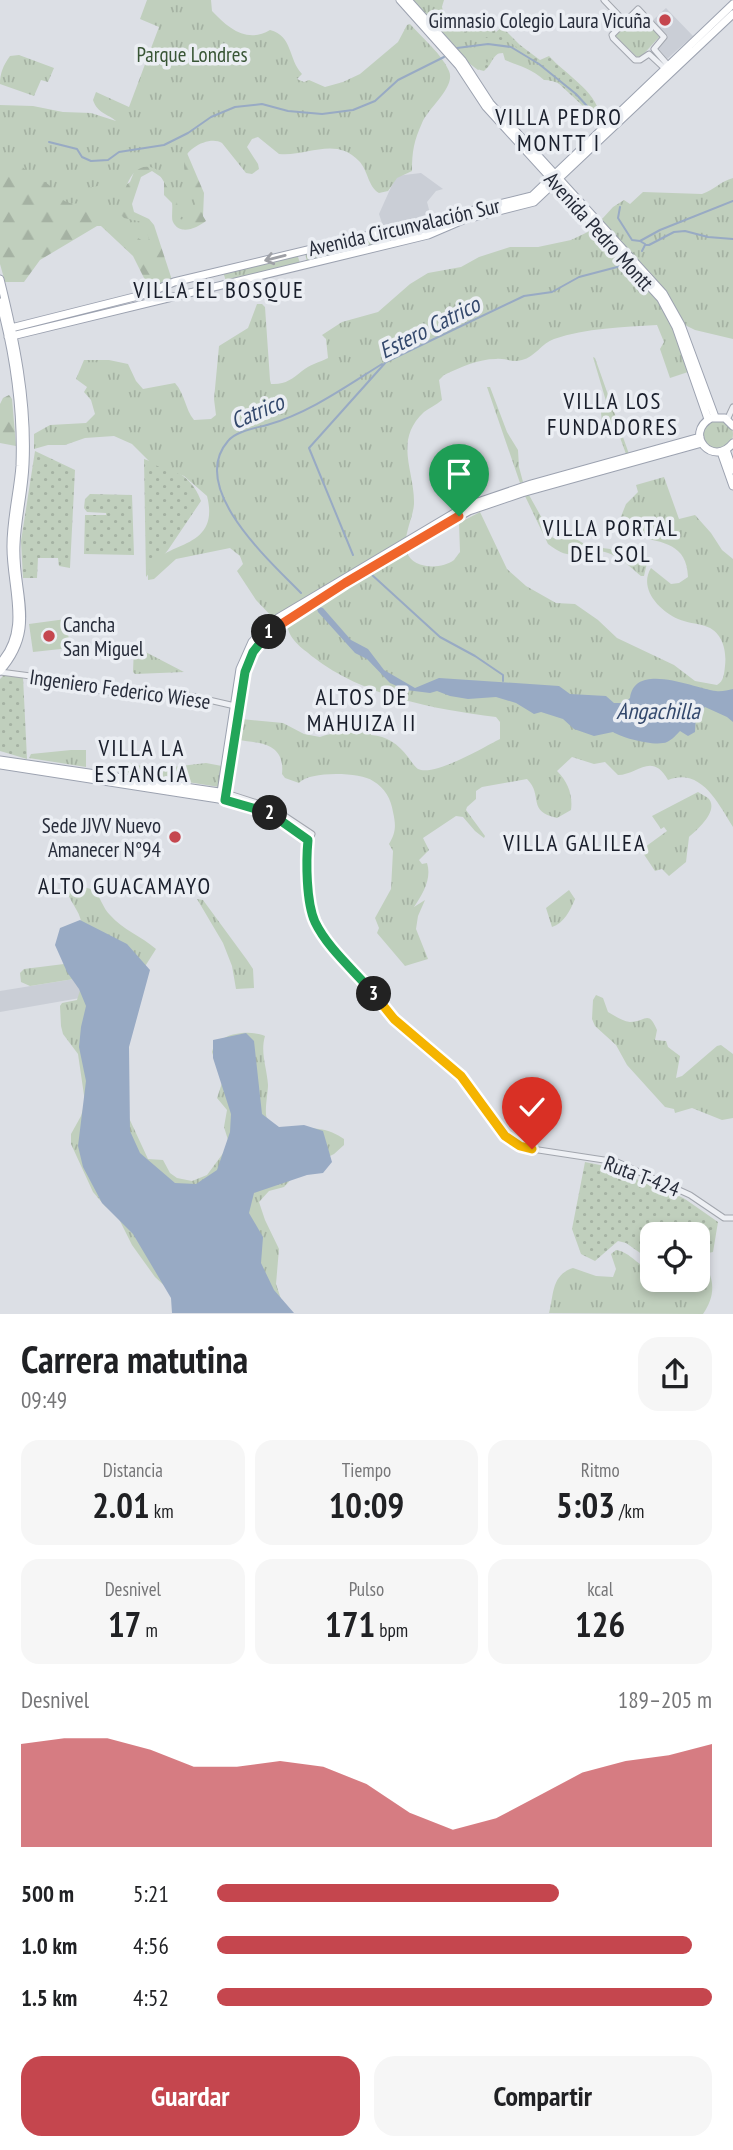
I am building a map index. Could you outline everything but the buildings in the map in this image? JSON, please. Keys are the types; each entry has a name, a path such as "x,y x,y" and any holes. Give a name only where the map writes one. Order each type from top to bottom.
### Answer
{"main road":[{"name":"Avenida Pedro Montt","path":"400,0 459,66 486,107 556,178"},
{"name":"Avenida Pedro Montt","path":"408,0 462,60 490,103 668,299 681,325 711,418"},
{"name":"Avenida Circunvalación Sur","path":"11,332 428,235 463,220 534,202 733,4"},
{"name":"Avenida Circunvalación Sur","path":"11,332 146,294 174,282 532,196 556,178 733,14"},
{"path":"0,279 11,332 21,405 20,467 13,555 17,609 15,638 0,663"},
{"path":"0,302 11,332"},
{"path":"730,423 711,418 701,426 701,440 712,451 723,451 733,443"},
{"path":"0,762 223,796 246,667 266,635 466,506 701,440"},
{"path":"723,451 733,470"},
{"path":"723,451 733,486"},
{"path":"0,672 14,652 22,631 22,606 13,555"},
{"path":"17,609 20,610 22,631"}],"street":[{"path":"604,0 625,22"},
{"path":"638,9 664,36 654,49 667,64 666,67 649,54 635,60 612,35 625,22 638,9"},
{"path":"730,423 733,407"},
{"name":"Ingeniero Federico Wiese","path":"0,672 61,680 95,690 187,695 237,706"},
{"name":"Ruta T-424","path":"223,796 273,808 310,837 310,906 318,927 394,1019 461,1076 505,1136 520,1146 617,1162 683,1191 724,1218 733,1218"}],"shaded area":[{"path":"666,8 693,36 667,59 657,47 668,36 653,20"},
{"path":"421,173 443,189 436,191 427,202 431,217 384,229 379,214 396,176"},
{"path":"80,978 80,998 0,1012 0,991"}],"green space":[{"name":"Parque Londres","path":"147,0 211,0 212,11 238,32 253,35 270,30 283,37 302,74 297,79 304,82 309,80 325,87 360,74 398,42 410,24 442,58 450,77 449,84 419,129 412,158 412,171 397,178 388,191 379,193 372,187 359,161 340,150 320,149 279,154 258,137 252,139 247,147 259,169 252,174 246,173 222,143 204,142 192,149 185,158 185,172 195,198 193,212 188,221 180,219 177,203 156,169 140,168 129,180 120,214 124,218 143,222 149,239 146,243 135,236 116,233 96,214 95,209 102,192 98,186 87,188 81,203 70,203 19,165 11,163 0,166 0,105 91,113 116,121 97,108 93,100 96,92 129,107 159,27 140,19"},
{"path":"408,0 441,0 445,17 452,28 463,33 480,29 486,38 511,43 565,82 598,117 598,105 611,118 604,125 569,90 505,60 503,53 494,54 483,68 478,70 458,55"},
{"path":"413,0 444,0 441,10 462,28 481,28 489,24 496,32 502,27 540,60 549,56 586,90 600,115 597,119 556,81 550,81 507,49 497,54 484,71 480,70"},
{"path":"637,13 661,35 639,59 614,35"},
{"path":"19,55 54,68 48,82 41,80 34,96 0,84 1,73 10,56"},
{"path":"187,153 204,193 203,216 206,221 184,230 176,226 172,220 172,203 164,195 164,179 152,171 141,177 132,204 134,212 149,219 154,225 172,280 149,288 133,256 101,226 97,226 40,260 24,282 5,282 0,264 0,162 6,159 87,185 121,188 130,182 140,164 180,162"},
{"path":"733,178 733,339 685,325 669,297 661,304 668,312 690,370 688,372 670,378 660,349 664,342 657,325 566,335 550,341 522,360 483,360 444,375 439,380 442,400 424,412 415,423 407,445 414,504 406,546 410,558 421,565 448,563 460,552 459,523 480,512 507,569 526,586 556,603 575,604 617,638 674,665 695,681 717,685 723,677 725,660 724,648 716,632 664,611 653,598 647,584 651,568 671,584 679,583 688,577 683,558 672,546 616,529 626,504 638,492 636,485 664,477 679,519 695,515 722,550 733,559 733,827 715,798 699,783 680,777 668,780 662,771 650,766 618,775 605,762 594,764 572,757 557,771 569,789 571,810 557,818 538,807 532,785 527,779 482,787 476,791 476,799 466,810 484,838 463,817 456,816 423,838 429,850 419,860 422,864 427,863 428,874 414,907 425,900 416,929 428,959 405,966 377,933 379,928 375,918 391,889 393,851 389,844 395,825 387,794 373,781 357,776 313,776 299,783 285,778 280,756 276,751 263,744 238,740 241,719 283,723 304,734 320,737 337,733 371,732 371,735 392,742 418,769 425,770 447,765 500,739 500,722 496,717 400,699 354,682 333,670 300,646 290,634 287,624 275,620 256,600 237,571 243,564 240,556 230,548 176,559 154,579 148,580 151,567 159,557 195,538 204,529 209,516 207,496 184,476 152,464 132,444 114,436 85,438 65,445 48,445 34,449 34,434 50,425 86,423 95,414 91,400 84,392 87,387 76,379 84,360 109,360 128,364 143,389 175,383 194,420 211,419 216,415 214,399 219,346 248,328 257,304 265,307 271,384 280,384 328,358 326,339 322,335 342,322 378,312 410,284 428,273 461,267 479,257 510,247 538,247 571,240 592,230 613,207 624,200 630,204 643,192 702,194"},
{"path":"378,235 382,243 307,262 305,253"},
{"path":"297,254 300,263 226,281 223,272"},
{"path":"593,357 629,454 626,454 618,432 602,423 601,412 606,401"},
{"path":"487,387 490,387 507,432 518,450 523,482 520,483"},
{"path":"9,395 12,399 16,446 0,443 0,404 3,398"},
{"path":"718,419 729,423 733,434 729,445 718,449 707,445 703,434 707,423"},
{"path":"35,451 75,470 70,568 59,566 58,558 38,558 37,578 23,578 21,541"},
{"path":"144,459 171,469 185,478 192,484 201,501 146,577"},
{"path":"90,494 132,495 134,555 84,554 85,515 106,515 87,512 84,508 85,499"},
{"path":"529,495 553,538 576,539 588,546 610,549 625,557 647,563 644,576 609,553 588,551 567,554 548,544 525,496"},
{"name":"Cancha San Miguel","path":"66,619 70,648 33,652 29,624"},
{"path":"134,646 184,672 135,674"},
{"path":"4,675 23,677 27,759 0,751 0,679"},
{"path":"86,750 86,767 29,758 31,754"},
{"path":"206,763 222,766 219,787 125,772 126,764 155,769"},
{"path":"698,792 708,798 711,808 706,819 689,837 686,862 669,876 662,869 655,871 641,850 667,831 664,827 661,829 652,816"},
{"path":"71,884 95,890 105,909 115,920 156,949 144,968 114,1049 129,1118 148,1159 163,1160 170,1173 177,1178 192,1181 207,1175 224,1152 228,1140 224,1127 227,1110 217,1098 222,1083 212,1052 220,1040 243,1033 265,1036 263,1054 268,1085 266,1112 271,1123 283,1128 313,1128 332,1132 344,1139 344,1145 334,1154 298,1172 284,1187 269,1191 259,1202 279,1249 276,1284 283,1305 170,1291 155,1277 132,1245 117,1215 93,1192 71,1144 71,1134 85,1102 78,1054 63,1034 61,1026 60,1006 62,1003 77,1000 81,987 80,978 30,986 21,982 20,973 24,969 72,963 82,929 80,916 67,891"},
{"path":"569,890 575,899 563,920 552,927 546,908"},
{"path":"197,899 203,900 253,969 254,988 236,989 232,966 223,943"},
{"path":"596,995 603,998 608,1012 621,1019 630,1022 646,1018 651,1020 657,1030 655,1040 666,1041 668,1047 680,1056 676,1078 682,1076 717,1046 721,1045 733,1054 733,1118 722,1120 692,1108 675,1113 674,1109 665,1107 627,1065 616,1045 595,1026 592,1019 593,1000"},
{"path":"585,1162 615,1168 669,1191 718,1222 713,1252 710,1253 710,1222 640,1222 640,1253 618,1241 595,1261 581,1254 572,1229"},
{"path":"616,1250 621,1251 640,1264 640,1292 710,1292 710,1276 712,1293 703,1314 549,1313 555,1286 561,1275 573,1268 596,1276 613,1277 616,1269 611,1254"}],"water":[{"name":"Angachilla","path":"316,606 323,608 351,640 368,649 384,670 415,688 439,678 559,686 570,694 606,696 614,703 624,703 630,698 634,687 643,681 668,680 716,691 733,689 733,722 705,707 696,713 695,732 688,736 680,731 669,741 647,743 613,732 594,736 574,729 563,719 541,712 534,714 516,703 496,697 468,699 437,691 430,693 406,690 390,683 367,659 355,653 318,612"},
{"path":"80,920 127,944 150,970 129,1047 130,1131 140,1153 175,1183 196,1184 217,1170 230,1132 231,1114 213,1058 213,1040 246,1033 254,1041 262,1114 279,1127 304,1125 323,1131 332,1162 323,1173 307,1175 254,1193 249,1213 263,1237 261,1263 274,1290 294,1313 172,1313 171,1298 133,1234 102,1203 83,1167 78,1146 86,1081 79,1047 86,1006 55,945 60,928"}],"waterway":[{"path":"457,48 488,44 511,47 539,64 576,94 598,118"},
{"path":"49,142 77,149 82,157 91,161 108,160 119,152 164,145 211,117 235,107 262,104 288,111 322,114 353,110 375,101 398,80 444,57"},
{"path":"640,241 660,230 733,201"},
{"path":"620,207 618,218 632,240 645,244"},
{"name":"Estero Catrico","path":"642,251 645,245 674,232 685,231 708,237 733,239"},
{"name":"Estero Catrico","path":"353,555 309,448 386,362 524,296 552,292 579,277 621,266"},
{"name":"Catrico","path":"301,593 271,563 238,523 225,502 218,480 218,460 228,441 236,435 297,414 382,364"},
{"path":"371,574 440,637 503,675 503,681"}],"place":[{"name":"Gimnasio Colegio Laura Vicuña","path":"665,20"},
{"name":"Cancha San Miguel","path":"49,636"},
{"name":"Sede JJVV Nuevo Amanecer N°94","path":"175,837"}],"district":[{"name":"VILLA PEDRO MONTT I","path":"559,129"},
{"name":"VILLA EL BOSQUE","path":"219,289"},
{"name":"VILLA LOS FUNDADORES","path":"613,413"},
{"name":"VILLA PORTAL DEL SOL","path":"611,540"},
{"name":"ALTOS DE MAHUIZA II","path":"362,709"},
{"name":"VILLA LA ESTANCIA","path":"142,760"},
{"name":"VILLA GALILEA","path":"575,842"},
{"name":"ALTO GUACAMAYO","path":"125,885"}],"route":[{"path":"459,516 274,628 258,645 245,672 225,800 271,814 308,840 310,906 318,927 333,948 394,1019 461,1076 502,1133 520,1146 532,1149"}]}
